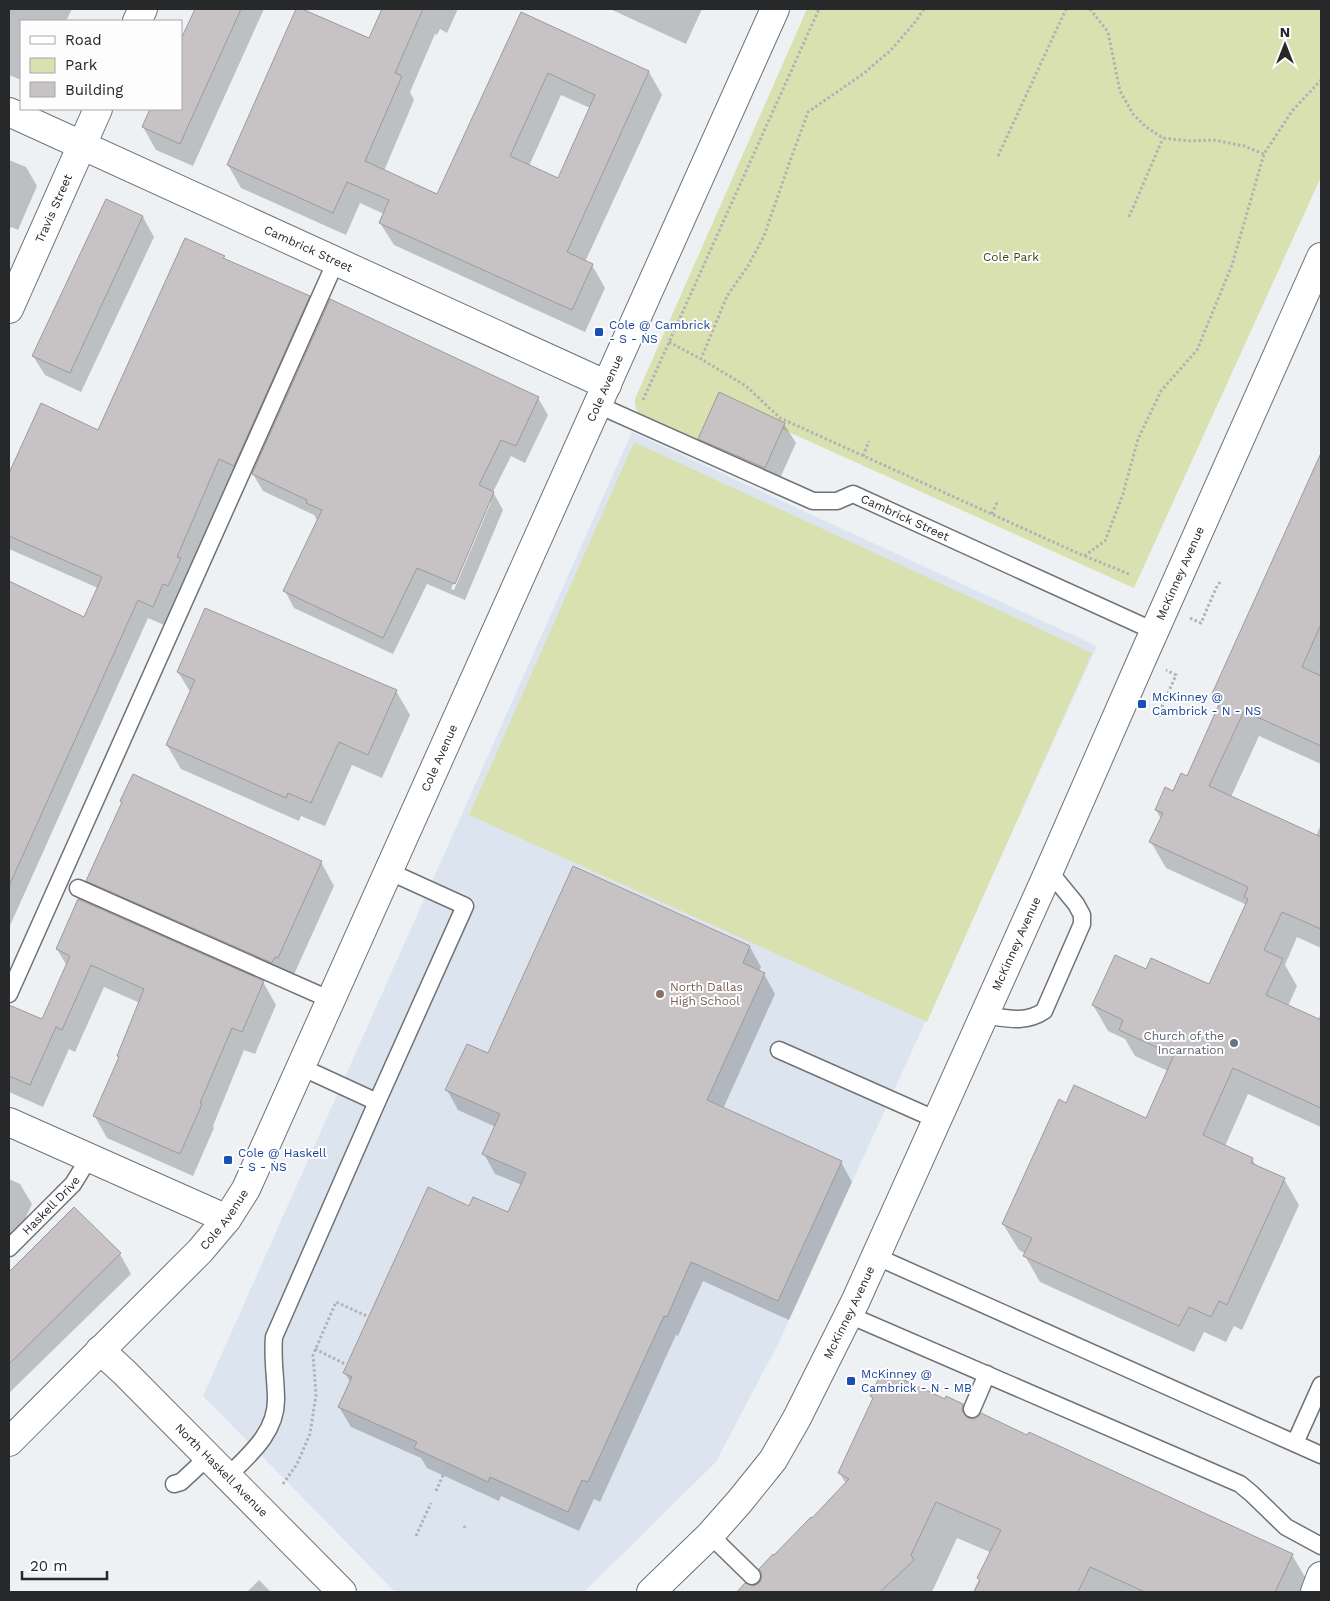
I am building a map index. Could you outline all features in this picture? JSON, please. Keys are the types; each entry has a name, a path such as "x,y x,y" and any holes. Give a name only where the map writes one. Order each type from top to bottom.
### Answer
{"street":[{"name":"Cole Avenue","path":"9,1442 200,1251 226,1219 246,1189 774,9"},
{"name":"Travis Street","path":"9,309 98,110"},
{"name":"Cambrick Street","path":"9,112 336,262 602,395"},
{"name":"McKinney Avenue","path":"651,1592 710,1535 773,1460 797,1418 849,1315 1321,257"},
{"path":"9,1122 226,1219"},
{"name":"North Haskell Avenue","path":"100,1350 342,1592"},
{"path":"1315,1592 1321,1576"}],"lane":[{"path":"9,994 336,262"},
{"name":"Cambrick Street","path":"602,395 634,421 813,501 837,501 853,494 1154,631"},
{"path":"983,1015 1023,1020 1036,1017 1044,1012 1082,924 1082,915 1076,904 1049,870"},
{"path":"227,1477 256,1448 268,1431 275,1412 276,1400 272,1353 274,1337 465,906 388,872"},
{"path":"78,888 331,1000"},
{"path":"779,1050 937,1120"},
{"path":"301,1067 377,1102"},
{"name":"Haskell Drive","path":"9,1248 73,1184 89,1158"},
{"path":"876,1256 1321,1455"},
{"path":"849,1315 1240,1484 1286,1527 1321,1546"},
{"path":"972,1409 987,1374"},
{"path":"1295,1443 1321,1385"},
{"path":"174,1484 181,1482 208,1457"},
{"path":"710,1535 752,1576"}],"path":[{"path":"634,421 819,9"},
{"path":"700,359 727,296 748,266 764,236 808,112 864,74 891,50 924,9"},
{"path":"998,156 1066,9"},
{"path":"1090,9 1108,32 1120,91 1133,114 1146,127 1163,138 1190,141 1214,140 1244,146 1264,154"},
{"path":"1084,556 1105,541 1123,494 1138,439 1161,390 1197,350 1232,265 1264,154 1292,111 1321,80"},
{"path":"1129,216 1163,138"},
{"path":"669,342 746,386 780,418 1084,556 1132,574"},
{"path":"863,456 869,441"},
{"path":"992,514 998,500"},
{"path":"1183,615 1200,623 1220,582"},
{"path":"1160,717 1161,709 1176,675 1162,668"},
{"path":"283,1484 297,1464 310,1434 316,1394 313,1355 336,1302 369,1317"},
{"path":"315,1349 345,1364"},
{"path":"436,1492 448,1464"},
{"path":"416,1536 431,1503"}],"shaded area":[{"name":"North Dallas High School","path":"632,432 1097,646 779,1342 716,1462 584,1592 395,1592 203,1396"}],"green space":[{"name":"Cole Park","path":"807,9 1321,9 1321,177 1134,588 718,400 698,444 639,416 635,399"},
{"path":"634,442 1092,653 927,1022 469,815"}],"building":[{"path":"195,9 241,9 180,144 142,127 150,110 182,110 182,37"},
{"path":"296,9 302,9 369,38 382,9 423,9 395,73 402,76 365,161 437,194 521,12 649,71 567,252 593,264 572,310 379,223 389,200 347,182 333,213 227,165","holes":["548,73 595,95 558,178 510,156"]},
{"path":"106,199 143,216 70,373 32,356"},
{"path":"185,238 225,256 223,258 310,296 234,466 219,459 177,557 181,558 168,586 163,584 153,607 138,600 9,886 9,581 84,617 102,577 9,536 9,473 41,403 98,430"},
{"path":"330,299 539,397 516,446 501,440 479,485 494,492 455,584 417,568 383,638 283,591 322,510 306,503 307,500 252,474"},
{"path":"719,392 785,423 765,468 698,439"},
{"name":"Church of the Incarnation","path":"1321,453 1321,624 1302,667 1321,676 1321,746 1244,711 1209,786 1321,837 1321,929 1282,912 1264,950 1283,959 1266,995 1321,1020 1321,1108 1233,1068 1203,1135 1253,1158 1251,1163 1285,1178 1227,1305 1219,1301 1211,1317 1189,1307 1179,1326 1023,1256 1032,1238 1002,1224 1059,1099 1066,1103 1074,1085 1146,1118 1174,1055 1119,1030 1123,1020 1092,1005 1115,955 1146,969 1151,958 1209,984 1248,899 1244,897 1248,887 1149,842 1163,813 1155,810 1165,787 1173,791 1181,773 1187,776 1221,700 1211,696"},
{"path":"205,608 397,690 368,755 339,742 311,803 288,793 286,798 166,745 195,680 177,672"},
{"path":"133,774 322,861 278,958 275,957 272,963 86,881"},
{"path":"573,866 750,946 743,963 765,973 707,1100 842,1161 778,1301 691,1262 667,1317 664,1316 588,1482 582,1480 568,1512 490,1477 488,1482 414,1448 417,1442 338,1407 352,1377 343,1373 428,1187 469,1206 473,1197 508,1212 526,1173 482,1154 500,1114 445,1090 467,1044 488,1053"},
{"path":"78,899 264,981 242,1032 232,1028 180,1154 93,1116 119,1057 117,1056 144,989 91,965 62,1030 56,1027 30,1085 9,1076 9,1005 42,1019 70,956 56,949"},
{"path":"74,1207 121,1253 9,1364 9,1272"},
{"path":"883,1370 945,1399 946,1396 963,1404 962,1411 968,1418 974,1419 981,1413 1027,1435 1029,1432 1293,1554 1275,1592 1145,1592 1090,1567 1078,1592 974,1592 980,1580 977,1578 1001,1530 936,1502 911,1555 914,1560 880,1592 737,1592 745,1583 754,1586 759,1583 762,1578 759,1569 849,1479 838,1473 873,1398 870,1396"}],"place":[{"name":"Cole @ Cambrick - S - NS","path":"599,332"},
{"name":"McKinney @ Cambrick - N - NS","path":"1142,704"},
{"name":"North Dallas High School","path":"660,994"},
{"name":"Church of the Incarnation","path":"1234,1043"},
{"name":"Cole @ Haskell - S - NS","path":"228,1160"},
{"name":"McKinney @ Cambrick - N - MB","path":"851,1381"}]}
